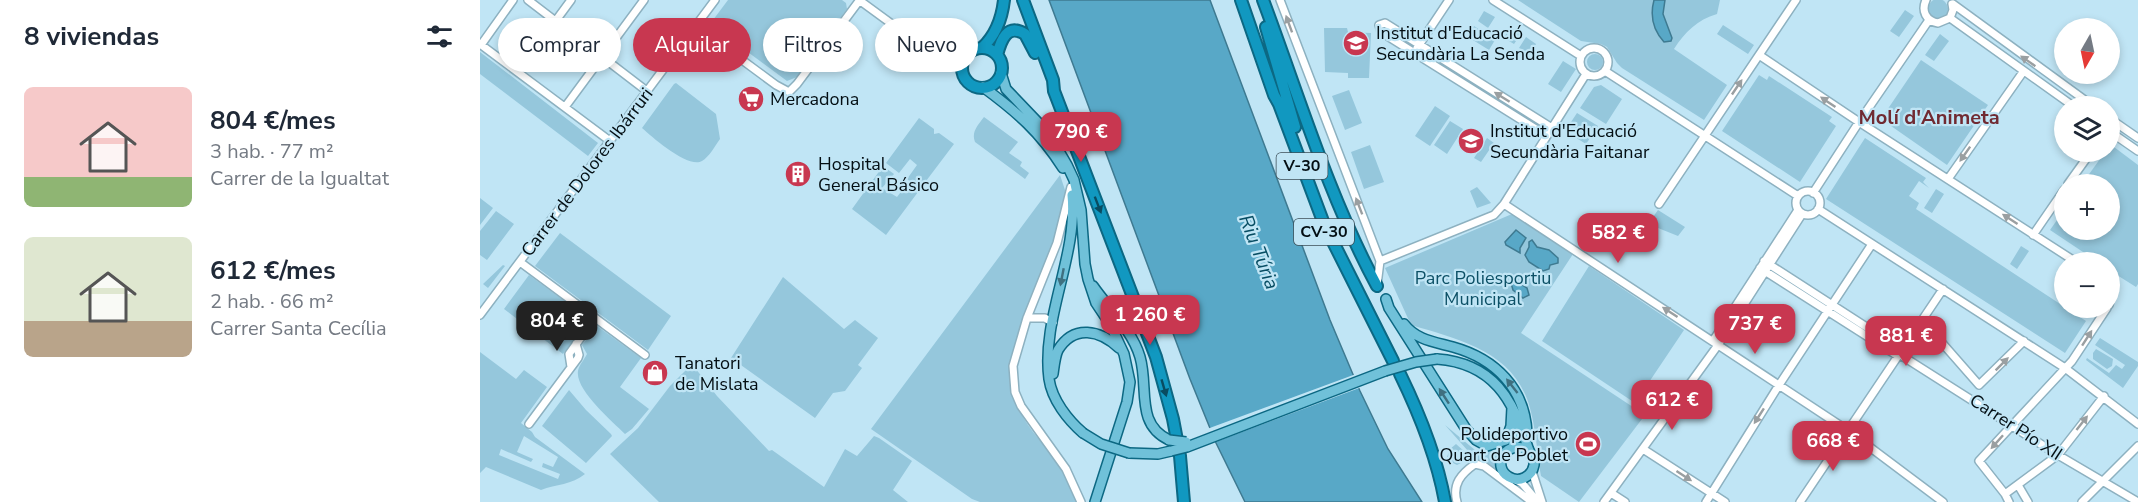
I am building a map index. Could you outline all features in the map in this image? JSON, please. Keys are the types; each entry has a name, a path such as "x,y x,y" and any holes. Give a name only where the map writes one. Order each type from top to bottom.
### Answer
{"highway":[{"path":"982,48 989,41 1002,16 1004,0"},
{"path":"1023,0 1053,80 1054,91 1156,357 1173,419 1185,502"},
{"name":"V-30","path":"1241,0 1274,95 1315,200 1392,369"},
{"path":"1261,0 1298,136 1331,236"},
{"path":"1261,0 1335,200 1377,286"},
{"path":"997,55 1004,35 1009,31 1020,31 1025,34 1047,82 1054,91"},
{"path":"963,72 966,80 975,86 983,87 994,83 1001,73 1001,63 997,55 989,49 978,49"},
{"name":"CV-30","path":"1274,95 1320,224 1362,315 1392,369 1423,441 1441,497"}],"main road":[{"path":"1001,73 1006,89 1033,115 1060,150 1074,180 1081,210 1088,279 1096,303 1110,324 1124,354 1130,382 1127,402 1095,502"},
{"path":"983,87 1016,111 1041,135 1065,170 1071,187 1074,209 1070,240 1053,323 1048,361 1049,381 1058,403 1073,424 1083,433 1101,444 1129,453 1158,454 1370,376 1416,362 1437,359 1464,363 1480,372 1503,391 1517,414 1534,462 1532,471 1525,478 1516,480 1500,474 1502,458 1508,449 1528,446"},
{"path":"1088,279 1137,348 1143,370 1148,418 1156,433 1169,440 1186,444"},
{"path":"1377,286 1407,328 1416,336 1468,352 1501,373 1518,393 1523,405 1528,446"},
{"path":"1386,300 1446,398 1476,440 1487,446 1506,440 1511,426 1512,407"},
{"path":"1058,403 1053,373 1058,351 1073,335 1090,331 1109,339 1124,354"},
{"path":"1512,407 1516,432 1513,447"}],"street":[{"path":"498,57 481,44 513,0"},
{"path":"528,0 550,18"},
{"path":"558,18 571,0"},
{"path":"621,31 644,0"},
{"path":"751,67 789,92 859,0 884,18"},
{"path":"1280,0 1380,261 1377,286"},
{"path":"1414,53 1449,0"},
{"path":"1493,0 1581,56"},
{"path":"1659,204 1796,0"},
{"path":"1926,0 1924,11 1929,20 1938,23 1950,18 1953,10 1952,2"},
{"path":"704,1 713,3"},
{"path":"1952,2 2079,96"},
{"name":"Carrer de Dolores Ibárruri","path":"702,18 713,3"},
{"path":"1950,18 2058,96"},
{"path":"1813,193 1929,20"},
{"path":"1547,135 1381,32 1379,25 1385,23 1552,128"},
{"path":"1592,47 1602,49 1606,53 1609,62 1605,71 1594,76 1586,74 1580,64 1581,56 1587,49 1592,47"},
{"path":"1759,55 2061,252"},
{"path":"621,71 648,92"},
{"path":"1605,71 1798,196"},
{"path":"518,72 610,141"},
{"path":"565,107 591,72"},
{"name":"Carrer de Dolores Ibárruri","path":"480,315 663,72"},
{"path":"1948,179 2023,72"},
{"path":"1358,251 1380,261 1494,215 1504,204 1586,74"},
{"path":"2120,126 2138,138"},
{"path":"2120,139 2138,152"},
{"path":"1071,187 1057,243 1027,318 1013,366 1015,392 1022,406 1066,469 1081,502"},
{"path":"1803,192 1813,193 1819,200 1818,209 1813,214 1800,212 1796,203 1798,196 1803,192"},
{"path":"1504,204 1847,429 1943,502"},
{"path":"2033,234 2054,204"},
{"path":"1818,209 2065,368 2138,424"},
{"path":"1604,502 1716,343 1800,212"},
{"path":"1706,502 1872,244"},
{"path":"520,262 645,355"},
{"name":"Carrer Pío XII","path":"1764,266 2058,454 2135,499"},
{"path":"1800,502 1847,429 1943,290"},
{"path":"529,424 572,367 579,355 576,344 595,318"},
{"path":"1027,318 1045,318 1053,323"},
{"path":"2009,502 1979,461 2073,360 2100,318"},
{"path":"1922,320 1979,386 2024,341"},
{"path":"2005,494 2058,454 2104,396"},
{"path":"2082,502 2138,446"},
{"path":"1643,449 1725,502"},
{"path":"1457,502 1456,484 1463,472 1475,464 1500,474 1532,502"},
{"path":"1532,471 1542,502"},
{"path":"1516,480 1522,483 1538,502"},
{"path":"2018,485 2028,502"},
{"path":"1611,493 1625,502"}],"green space":[{"path":"1938,-1 1945,2 1948,9 1945,16 1938,19 1931,16 1928,9 1931,2"},
{"path":"728,0 842,0 846,3 847,9 840,18 763,18 763,63 751,54 751,18 714,18"},
{"path":"1518,0 1720,0 1717,14 1692,27 1674,49 1727,85 1704,120 1622,68 1607,47 1581,41"},
{"path":"1905,10 1914,16 1899,37 1890,31"},
{"path":"1484,11 1495,17 1488,28 1478,21"},
{"path":"1723,25 1754,45 1748,54 1717,34"},
{"path":"1474,26 1495,40 1489,50 1468,37"},
{"path":"1510,27 1521,34 1514,44 1504,38"},
{"path":"1324,28 1347,28 1348,32 1371,33 1369,78 1348,78 1348,73 1325,72"},
{"path":"1940,34 1949,41 1934,61 1925,55"},
{"path":"1526,37 1536,44 1530,54 1519,48"},
{"path":"480,52 498,66 498,72 506,72 598,143 588,156 480,74"},
{"path":"1595,54 1603,62 1595,70 1587,62"},
{"path":"1921,60 1988,105 1947,165 1881,119"},
{"path":"1563,61 1576,69 1561,92 1548,84"},
{"path":"775,72 801,72 797,77 787,81"},
{"path":"1759,75 1767,80 1769,76 1832,117 1829,121 1836,126 1800,182 1722,131"},
{"path":"676,83 716,114 720,139 702,161 689,161 680,157 642,128"},
{"path":"1601,85 1622,99 1606,124 1580,108 1594,87"},
{"path":"1349,90 1362,123 1345,130 1332,96"},
{"path":"1435,106 1450,116 1430,146 1415,136"},
{"path":"1577,113 1598,126 1586,144 1565,131"},
{"path":"984,117 1018,142 1009,153 1022,162 1020,166 1029,173 1025,179 975,142 977,126"},
{"path":"919,118 934,129 934,134 939,133 954,144 920,189 907,179 917,165 910,159 899,173 886,163"},
{"path":"1450,121 1463,129 1447,154 1434,145"},
{"path":"1487,138 1494,143 1481,162 1474,158"},
{"path":"1865,138 1926,178 1923,182 1929,188 1919,181 1909,196 1919,203 1916,209 2054,300 2054,318 2081,318 2086,321 2065,353 1826,199"},
{"path":"1370,145 1384,182 1364,189 1351,152"},
{"path":"2120,152 2138,165 2138,284 2136,287 2120,277 2120,252 2083,252 2065,240 2120,240 2120,174 2089,174 2098,162 2120,162"},
{"path":"883,166 894,174 882,188 897,197 907,184 918,192 886,235 852,209"},
{"path":"1060,175 1066,193 1053,243 1055,244 1038,279 1024,317 1011,359 1010,378 1016,403 1024,418 1065,474 1077,502 980,502 972,499 871,429"},
{"path":"1477,187 1491,203 1477,208 1470,191"},
{"path":"1936,189 1944,194 1932,213 1924,208"},
{"path":"480,198 493,208 480,225"},
{"path":"1658,210 1685,227 1678,236 1648,224"},
{"path":"496,211 514,224 487,260 480,255 480,231"},
{"name":"Parc Poliesportiu Municipal","path":"1512,214 1573,254 1521,333 1645,415 1579,502 1541,476 1531,412 1525,394 1516,379 1505,366 1477,348 1411,325 1385,268"},
{"path":"560,233 671,316 648,350 535,266"},
{"path":"2021,246 2029,251 2017,269 2010,264"},
{"path":"503,265 505,266 488,288 483,284"},
{"path":"1589,266 1684,330 1635,403 1542,341"},
{"path":"529,275 589,319 563,354 504,309"},
{"path":"783,277 844,329 855,320 878,338 858,365 862,368 845,391 833,393 815,418 731,358"},
{"path":"597,326 641,358 620,387 649,409 625,434 588,396 579,379 578,371 587,354 582,345"},
{"path":"2100,338 2138,362 2138,366 2123,388 2086,360 2087,358 2109,373 2116,365 2122,369 2125,365 2095,345"},
{"path":"2096,349 2113,359 2112,366 2107,369 2093,359"},
{"path":"480,352 516,379 524,370 547,387 521,423 535,437 585,474 569,482 541,490 486,467 480,473","holes":["524,436 558,457 553,467 543,463 542,467 560,474 558,479 499,455 501,449 531,462 533,459 517,452"]},
{"path":"692,364 717,396 769,451 772,450 824,487 845,449 857,456 874,436 879,438 912,461 893,490 908,502 659,502 610,454 638,428 670,386"},
{"path":"569,390 612,436 586,463 542,426"},
{"path":"1445,425 1475,450 1499,449 1497,462 1499,473 1485,461 1476,460"},
{"path":"1456,444 1465,452 1462,454 1463,462 1457,465 1447,457 1450,449"}],"water":[{"name":"Riu Túria","path":"1049,0 1210,0 1330,320 1388,449 1422,502 1245,502 1216,443 1190,379"},
{"path":"1654,0 1665,0 1663,14 1672,38 1671,41 1664,42 1655,27 1652,11"},
{"path":"1516,230 1526,238 1520,248 1520,253 1506,245 1505,242"},
{"path":"1532,240 1537,247 1549,250 1558,258 1558,263 1550,265 1549,269 1543,271 1529,262 1525,255 1529,242"},
{"path":"1516,281 1527,288 1529,295 1523,298 1513,290 1511,283"}],"pier":[{"path":"1356,374 1362,387 1213,443 1207,429"}],"tunnel":[{"path":"1388,363 1394,376"}],"place":[{"name":"Institut d'Educació Secundària La Senda","path":"1356,43"},
{"name":"Mercadona","path":"751,99"},
{"name":"Institut d'Educació Secundària Faitanar","path":"1471,141"},
{"name":"Hospital General Básico","path":"798,174"},
{"name":"Tanatori de Mislata","path":"655,373"},
{"name":"Polideportivo Quart de Poblet","path":"1588,444"}],"district":[{"name":"Molí d'Animeta","path":"1929,117"}]}
